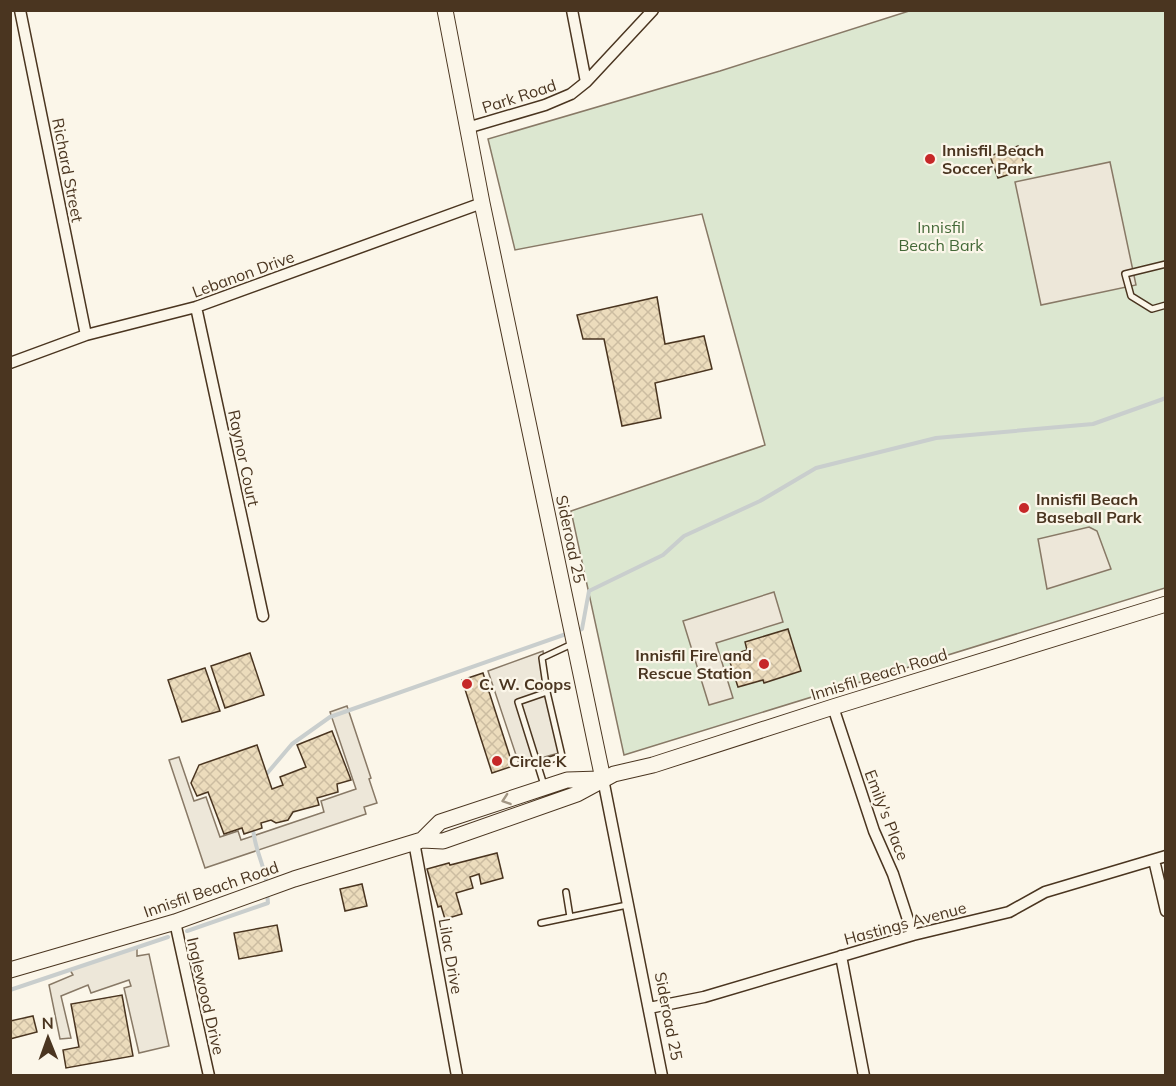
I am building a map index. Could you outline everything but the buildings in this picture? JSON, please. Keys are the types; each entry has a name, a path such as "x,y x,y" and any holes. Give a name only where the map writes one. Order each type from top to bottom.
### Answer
{"main road":[{"name":"Sideroad 25","path":"445,10 482,202 603,779"},
{"name":"Innisfil Beach Road","path":"418,841 440,822 567,780 603,779 653,765 1166,604"},
{"name":"Innisfil Beach Road","path":"10,970 175,922 294,879 418,841 443,841 577,794 603,779"}],"street":[{"name":"Richard Street","path":"20,10 86,335"},
{"path":"572,10 586,82"},
{"name":"Park Road","path":"467,128 545,105 572,94 653,10"},
{"name":"Lebanon Drive","path":"10,363 86,335 196,307 482,202"},
{"name":"Raynor Court","path":"196,307 262,616"},
{"name":"Emily's Place","path":"833,707 874,831 893,874 913,935"},
{"name":"Sideroad 25","path":"603,779 662,1076"},
{"name":"Lilac Drive","path":"418,841 457,1076"},
{"name":"Hastings Avenue","path":"649,1008 704,997 913,935 1009,912 1045,892 1166,856"},
{"path":"1154,860 1166,911"},
{"name":"Inglewood Drive","path":"175,922 209,1076"},
{"path":"841,956 864,1076"}],"lane":[{"path":"1166,264 1125,274 1131,296 1152,309 1166,305"},
{"path":"538,764 562,756 547,692 543,658 575,643"},
{"path":"545,787 518,702 547,692"},
{"path":"566,892 570,917"},
{"path":"541,923 628,904"}],"green space":[{"name":"Innisfil Beach Bark","path":"909,11 1165,11 1165,588 624,755 571,511 765,445 702,214 515,250 488,139 720,71"}],"shaded area":[{"path":"1110,162 1136,285 1041,305 1015,182"},
{"path":"1089,527 1097,531 1111,569 1047,589 1038,539"},
{"path":"774,592 783,622 716,643 733,698 709,705 683,621"},
{"path":"543,651 559,753 519,764 488,671"},
{"path":"347,706 377,803 364,807 366,814 205,868 169,760 179,757 194,801 206,797 220,837 238,831 241,840 324,812 321,801 356,789 330,712"},
{"path":"137,947 137,956 149,954 169,1046 139,1053 124,988 131,986 129,980 91,993 88,985 61,996 71,1038 60,1039 49,985 73,975 70,970"}],"waterway":[{"path":"576,631 582,629 589,591 663,555 684,536 760,501 816,468 936,438 1093,424 1166,398"},
{"path":"264,777 292,744 330,717 569,633"},
{"path":"253,826 267,886"},
{"path":"187,931 268,903 267,893"},
{"path":"10,990 168,937"}],"place":[{"name":"Innisfil Beach Soccer Park","path":"930,159"},
{"name":"Innisfil Beach Baseball Park","path":"1024,508"},
{"name":"Innisfil Fire and Rescue Station","path":"764,664"},
{"name":"C. W. Coops","path":"467,684"},
{"name":"Circle K","path":"497,761"}]}
